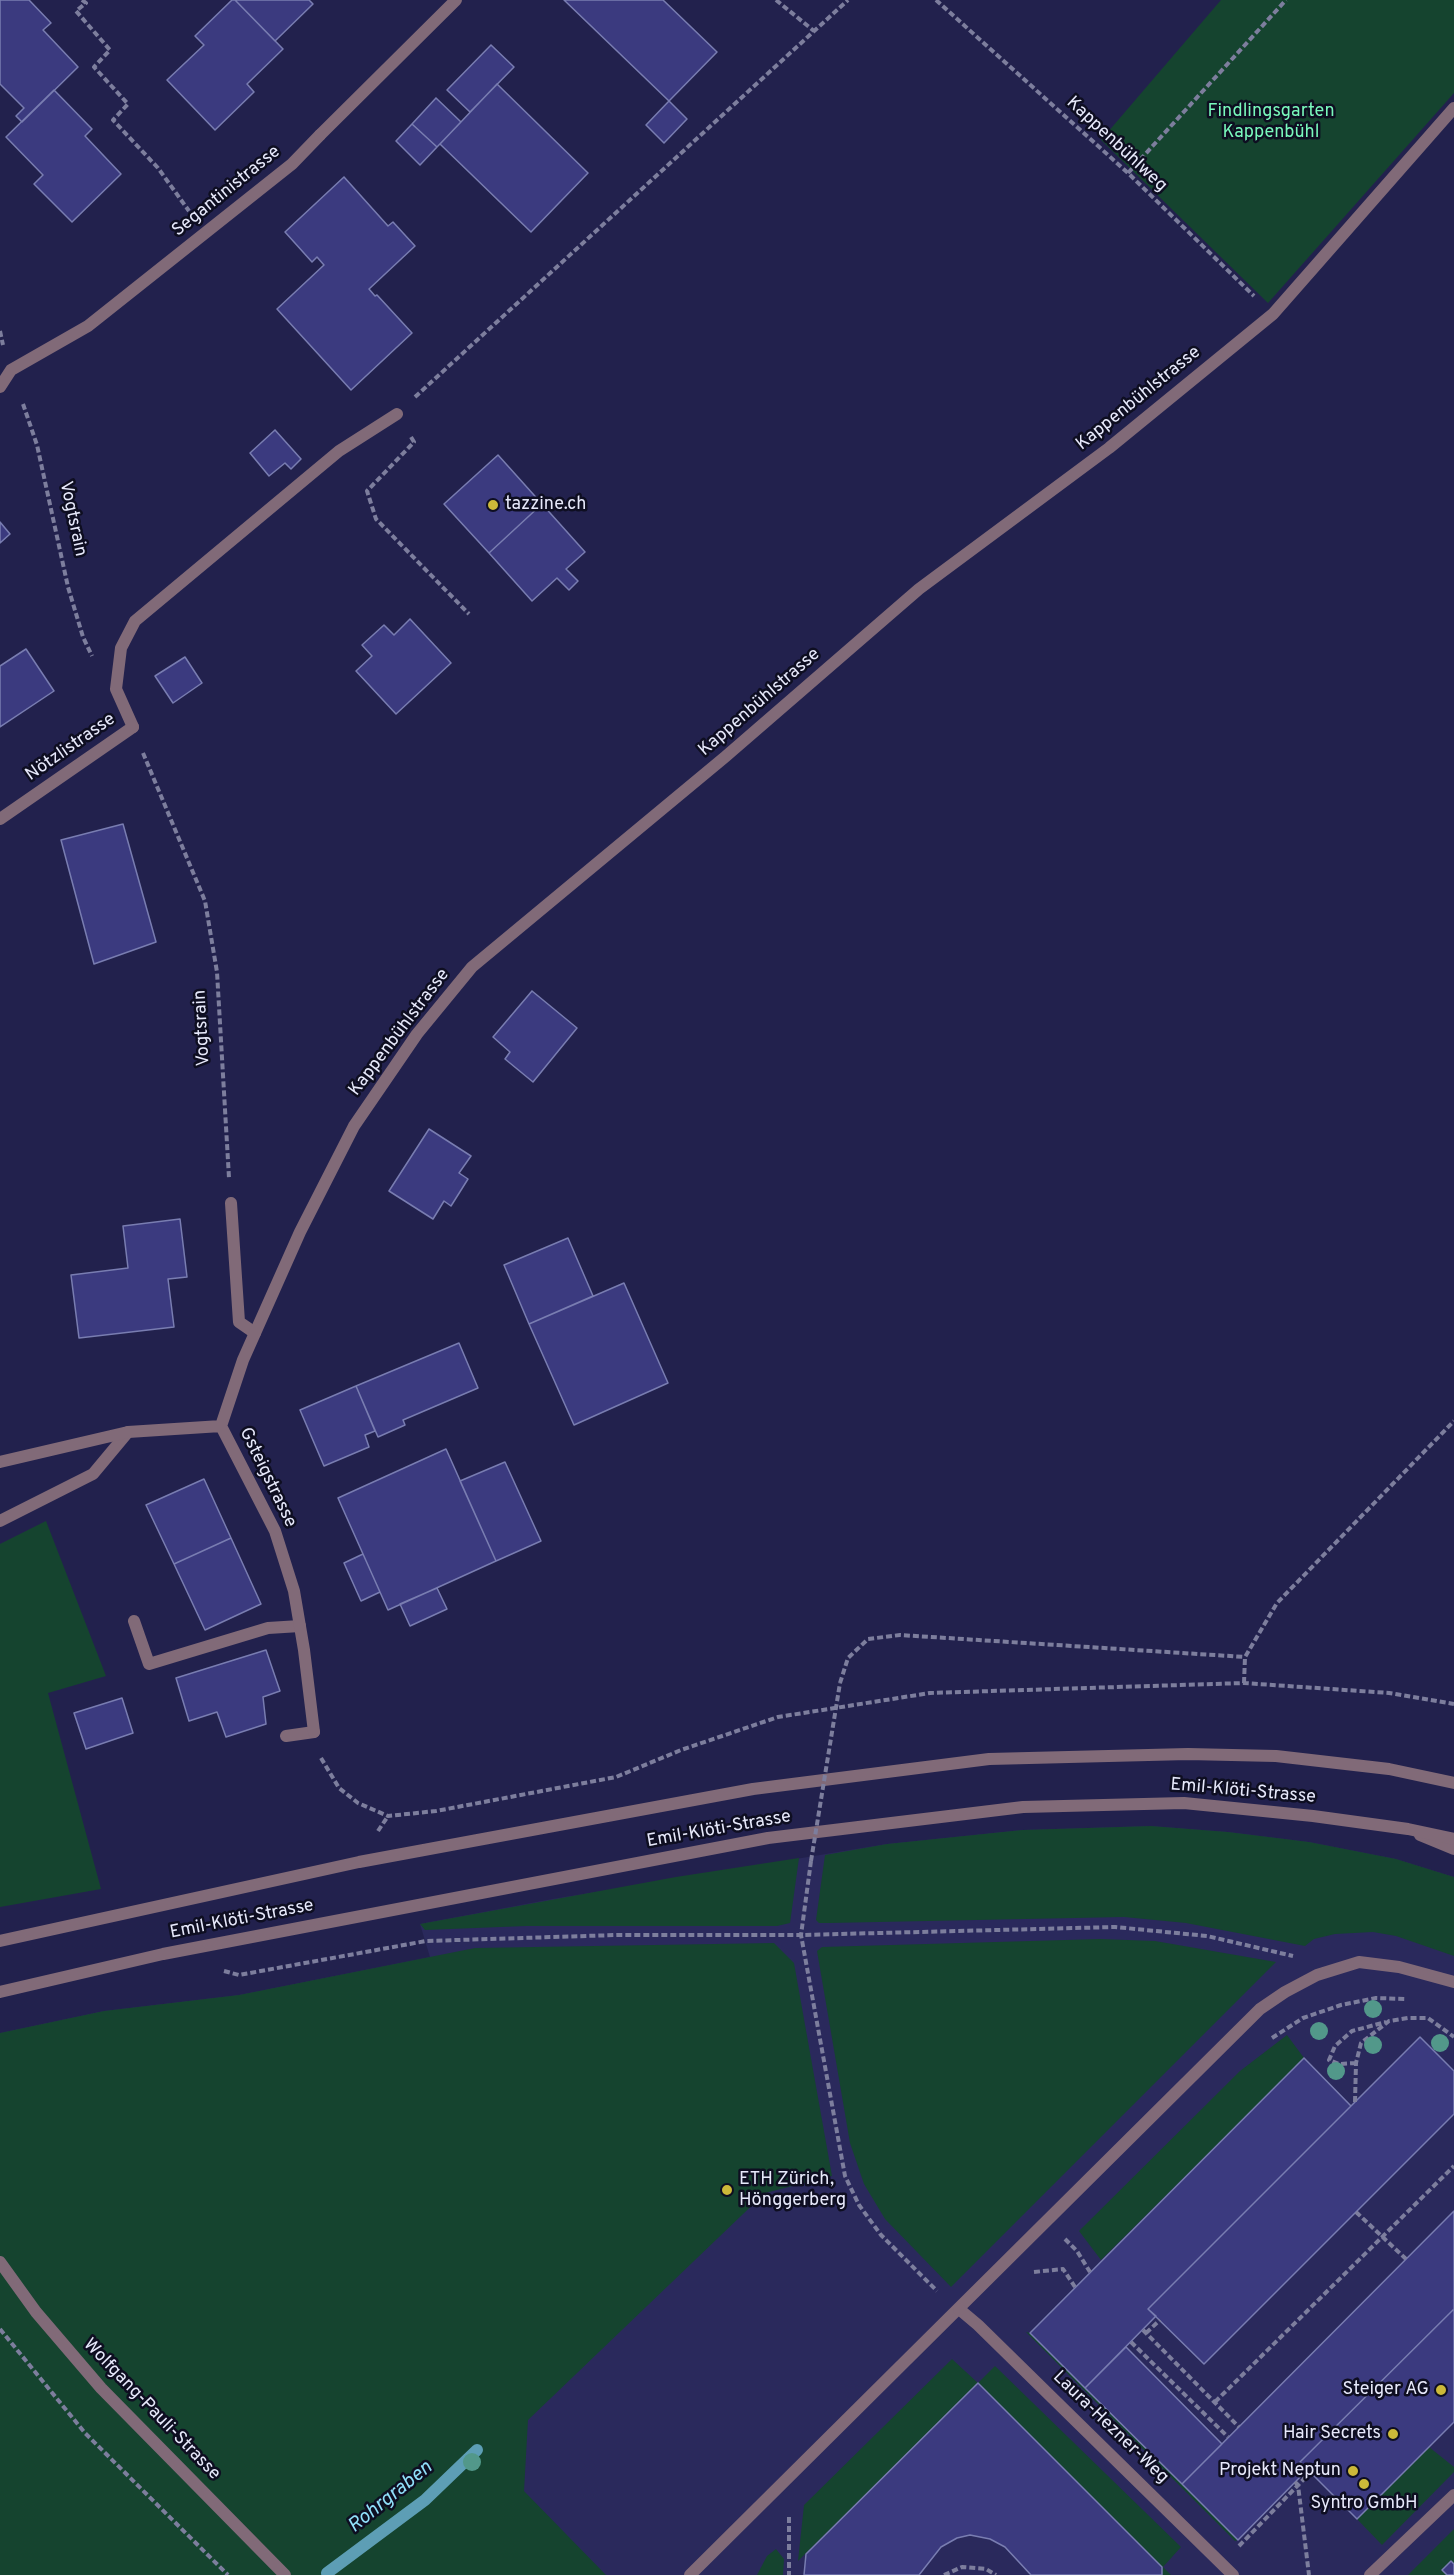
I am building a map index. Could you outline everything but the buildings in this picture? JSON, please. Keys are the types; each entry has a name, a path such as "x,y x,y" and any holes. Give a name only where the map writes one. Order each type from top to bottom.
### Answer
{"street":[{"name":"Segantinistrasse","path":"0,387 11,370 88,326 292,164 456,0"},
{"name":"Kappenbühlstrasse","path":"221,1426 243,1360 300,1232 354,1126 417,1034 472,967 725,757 919,589 1109,448 1272,314 1454,108"},
{"path":"133,727 116,689 121,648 135,621 339,451 397,414"},
{"name":"Nötzlistrasse","path":"0,819 133,727"},
{"path":"231,1203 239,1322 255,1333"},
{"name":"Gsteigstrasse","path":"0,1462 129,1432 221,1426 275,1531 295,1582 314,1732"},
{"path":"0,1521 93,1474 129,1432"},
{"path":"134,1622 149,1664 268,1629 300,1626"},
{"path":"286,1736 314,1732"},
{"name":"Emil-Klöti-Strasse","path":"0,1941 358,1862 764,1788 989,1759 1188,1754 1276,1756 1389,1769 1454,1783"},
{"name":"Emil-Klöti-Strasse","path":"0,1992 163,1954 768,1838 1023,1807 1184,1803 1313,1816 1408,1829 1454,1839"},
{"path":"1408,1829 1454,1849"},
{"path":"690,2575 1260,2009 1317,1975 1359,1962 1399,1967 1454,1982"},
{"name":"Wolfgang-Pauli-Strasse","path":"0,2262 36,2312 101,2388 285,2575"},
{"name":"Laura-Hezner-Weg","path":"959,2309 1233,2575"},
{"path":"1370,2575 1454,2495"}],"path":[{"path":"82,0 86,3 76,11 110,50 94,67 128,104 113,120 159,168 187,208"},
{"path":"776,0 814,32"},
{"path":"470,614 376,519 367,491 414,442 397,414 848,0"},
{"name":"Kappenbühlweg","path":"936,0 1128,173 1272,314"},
{"path":"1128,173 1286,0"},
{"name":"Vogtsrain","path":"11,370 37,445 68,587 83,637 96,665"},
{"name":"Vogtsrain","path":"133,727 205,901 217,972 231,1203"},
{"path":"1244,1683 1245,1657 1277,1603 1454,1421"},
{"path":"959,2309 881,2235 859,2205 845,2176 801,1935 840,1683 848,1658 868,1639 900,1635 1245,1657"},
{"path":"314,1732 322,1760 339,1788 358,1803 388,1816 436,1811 616,1777 681,1750 778,1717 930,1693 1244,1683 1389,1693 1454,1704"},
{"path":"239,1975 426,1941 617,1935 801,1935 1115,1928 1207,1936 1291,1955 1317,1975"},
{"path":"1269,2040 1303,2018 1341,2005 1376,1998 1416,1999"},
{"path":"1356,2063 1339,2064 1329,2060 1335,2046 1352,2031 1389,2021 1428,2018 1454,2037"},
{"path":"1355,2102 1356,2063 1361,2043 1389,2021"},
{"path":"1215,2402 1454,2166"},
{"path":"1356,2212 1406,2259"},
{"path":"1057,2245 1072,2230"},
{"path":"1064,2238 1077,2252 1090,2272"},
{"path":"1036,2266 1030,2273 1063,2270 1075,2287"},
{"path":"1160,2319 1145,2332 1239,2427"},
{"path":"0,2329 85,2433 228,2575"},
{"path":"1131,2342 1228,2437"},
{"path":"1222,2564 1286,2494 1304,2479 1307,2470"},
{"path":"1297,2483 1309,2575"},
{"path":"788,2514 789,2575"},
{"path":"944,2575 946,2572 962,2567 986,2569 996,2575"}],"shaded area":[{"name":"ETH Zürich, Hönggerberg","path":"1151,1826 1309,1842 1396,1859 1454,1877 1454,2575 215,2575 0,2033 104,2011 239,1995 430,1957 420,1924 553,1899 887,1844 1022,1830"}],"green space":[{"name":"Findlingsgarten Kappenbühl","path":"1221,0 1454,0 1454,93 1268,303 1101,140"},
{"path":"46,1521 106,1676 48,1693 101,1889 0,1907 0,1544"},
{"path":"1151,1826 1309,1842 1396,1859 1454,1877 1454,1956 1396,1936 1373,1932 1335,1934 1314,1939 1305,1946 1186,1923 1124,1917 829,1923 819,1923 816,1920 825,1855 887,1844 1022,1830"},
{"path":"799,1858 790,1923 777,1926 526,1926 425,1930 420,1924 676,1877"},
{"path":"1100,1939 1155,1941 1276,1962 951,2287 885,2219 864,2184 850,2143 817,1951 822,1947"},
{"path":"774,1943 794,1963 832,2176 765,2193 528,2420 524,2491 606,2575 0,2575 0,2033 104,2011 239,1995 475,1948"},
{"path":"1287,2035 1304,2058 1101,2260 1079,2231 1240,2071"},
{"path":"1026,2332 1030,2333 1238,2540 1235,2541"},
{"path":"952,2359 978,2383 798,2561 804,2505"},
{"path":"995,2366 1181,2547 1163,2567 1171,2575 1162,2575 1162,2567 978,2383"},
{"path":"1429,2447 1454,2467 1454,2472 1382,2545 1357,2519"},
{"path":"1454,2529 1454,2575 1408,2575"},
{"path":"776,2549 784,2559 783,2575 757,2575 767,2556"}],"waterway":[{"name":"Rohrgraben","path":"327,2573 425,2500 477,2450"}],"place":[{"name":"tazzine.ch","path":"493,505"},
{"name":"ETH Zürich, Hönggerberg","path":"727,2190"},
{"name":"Steiger AG","path":"1441,2390"},
{"name":"Hair Secrets","path":"1393,2434"},
{"name":"Projekt Neptun","path":"1353,2471"},
{"name":"Syntro GmbH","path":"1364,2484"}]}
